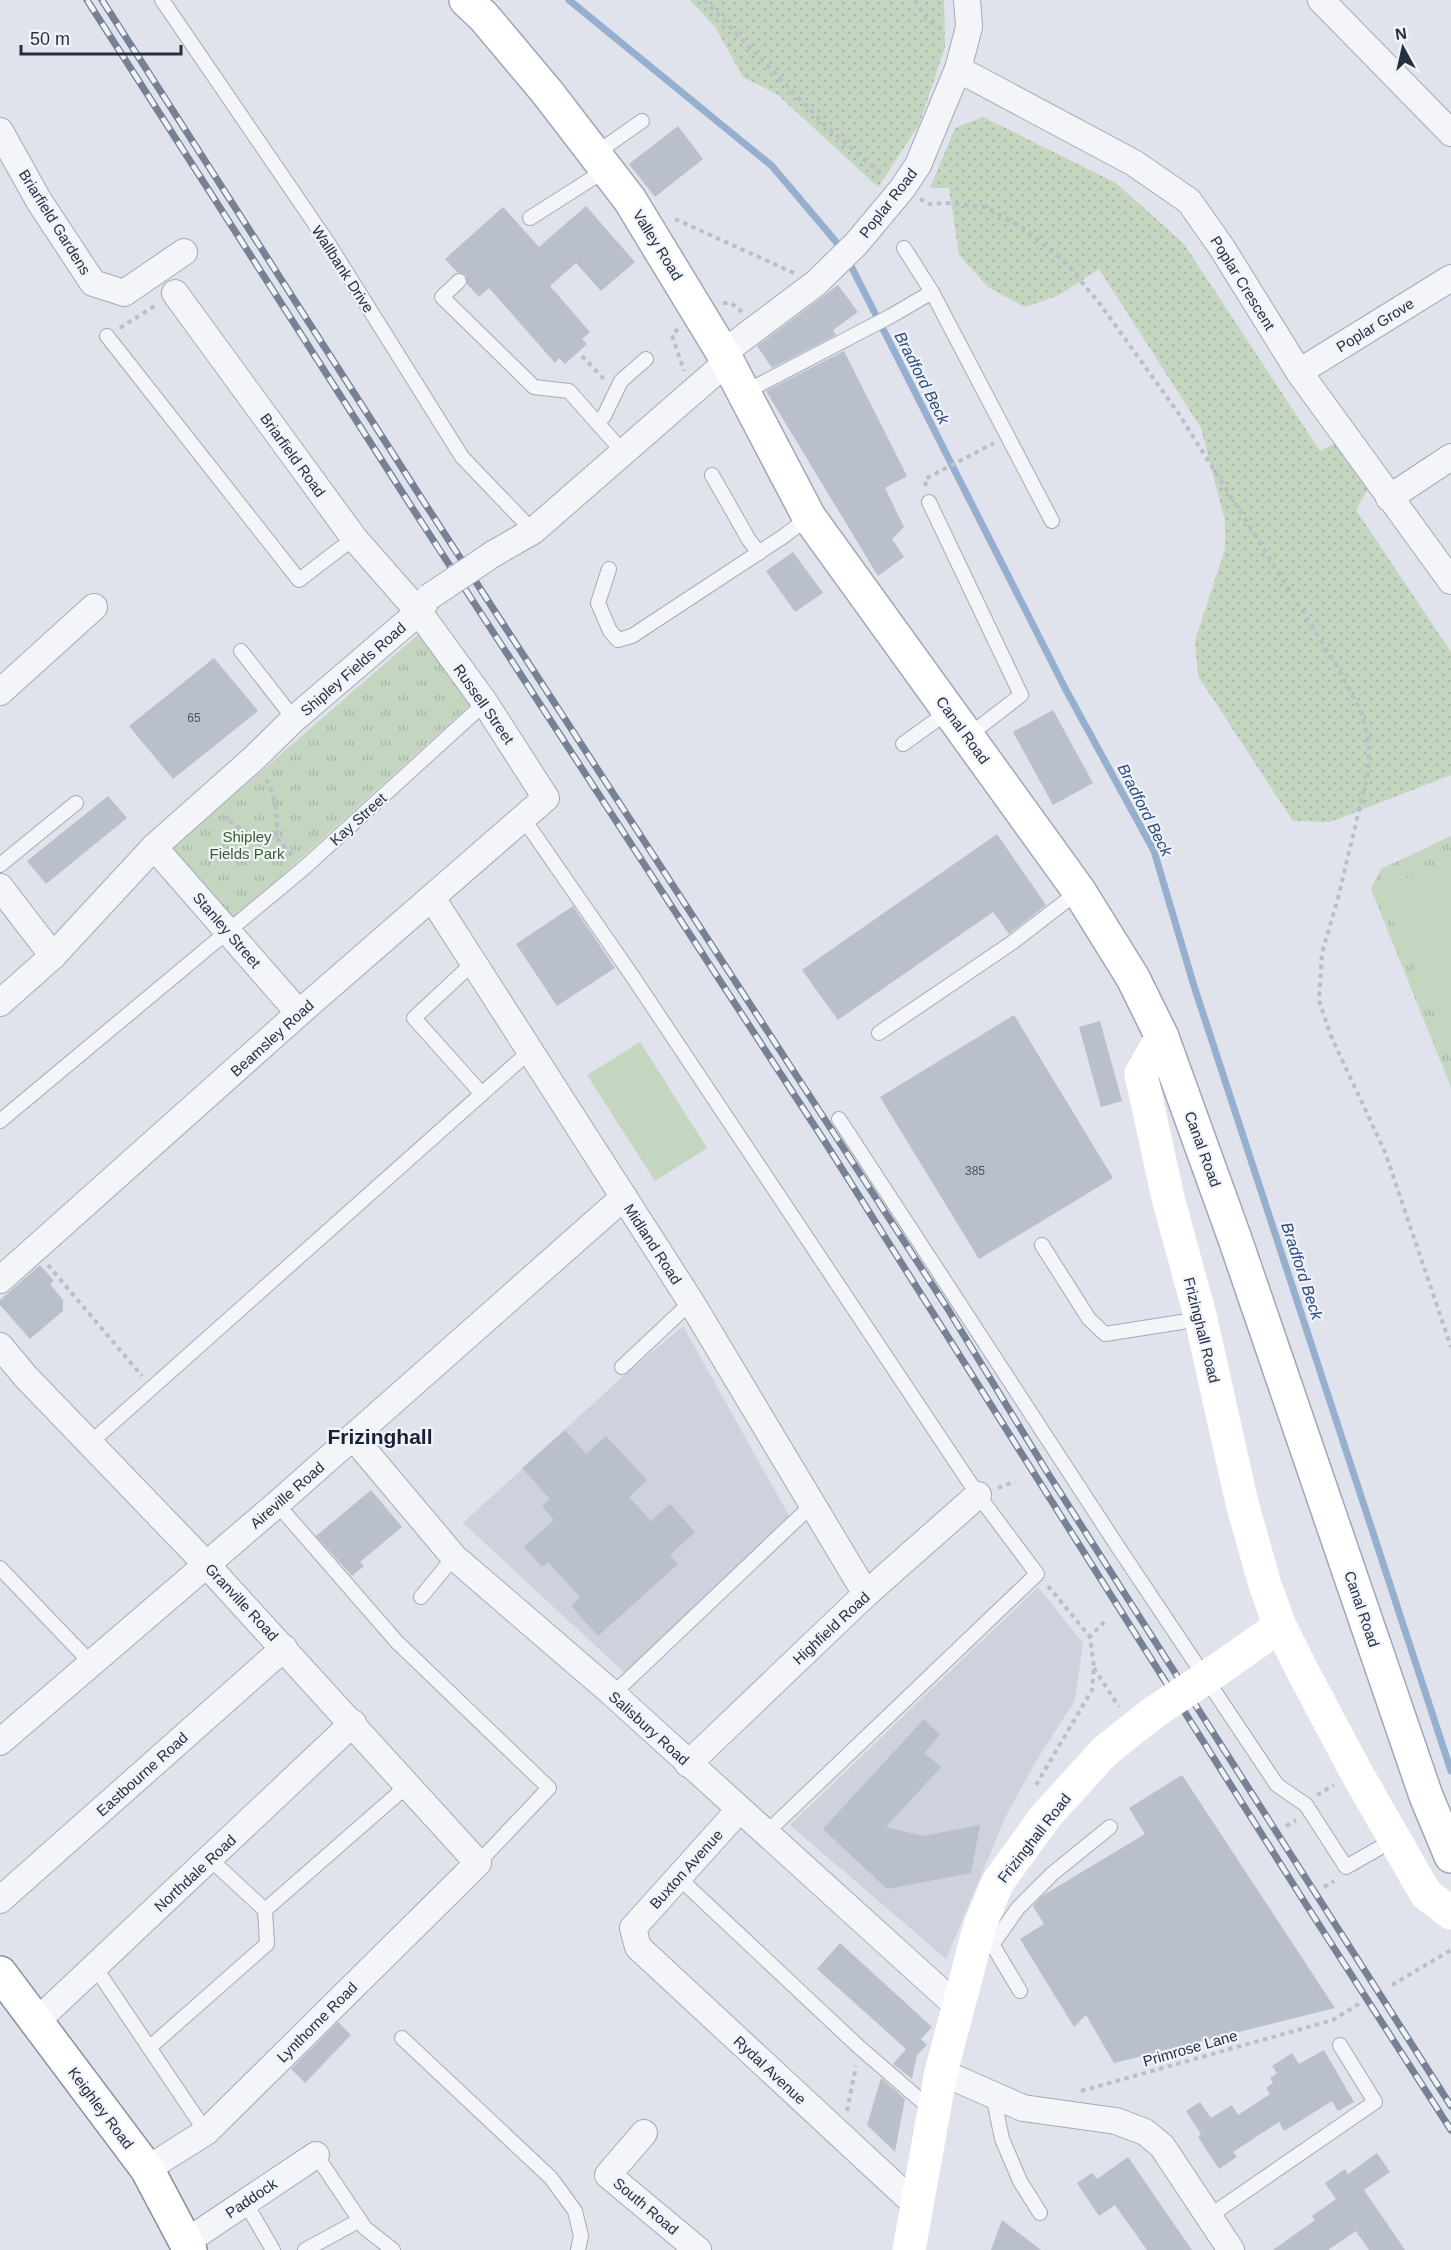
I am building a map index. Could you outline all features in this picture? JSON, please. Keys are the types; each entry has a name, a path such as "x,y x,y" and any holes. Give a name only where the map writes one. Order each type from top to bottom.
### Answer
{"main road":[{"name":"Valley Road","path":"466,0 484,17 547,92 630,200 726,357 809,517"},
{"name":"Canal Road","path":"809,517 1079,891 1133,978 1162,1037 1235,1239 1426,1796 1451,1856"},
{"name":"Frizinghall Road","path":"1162,1037 1141,1074 1168,1197 1201,1319 1242,1503 1265,1585 1280,1626 1355,1770 1426,1894 1451,1913"},
{"name":"Frizinghall Road","path":"909,2250 941,2072 958,2007 986,1935 998,1882 1046,1817 1105,1751 1153,1713 1280,1626"},
{"name":"Keighley Road","path":"4,1989 36,2022 147,2169 188,2246"}],"street":[{"name":"Poplar Road","path":"726,357 822,277 856,244 902,189 918,165 958,69 969,27 967,0"},
{"path":"1321,0 1451,133"},
{"name":"Poplar Crescent","path":"958,69 1134,163 1190,201 1299,372 1451,581"},
{"name":"Briarfield Gardens","path":"0,131 39,201 93,283 124,294 184,252"},
{"name":"Poplar Grove","path":"1299,372 1451,278"},
{"name":"Briarfield Road","path":"175,293 354,538 424,605"},
{"name":"Shipley Fields Road","path":"0,1003 53,956 154,847 252,760 294,719 424,605 493,554 533,531 693,392 726,357"},
{"path":"1389,498 1451,458"},
{"name":"Russell Street","path":"424,605 546,798"},
{"path":"0,692 94,608"},
{"name":"Beamsley Road","path":"0,1280 299,1013 546,798"},
{"name":"Stanley Street","path":"154,847 299,1013"},
{"path":"0,887 53,956"},
{"name":"Midland Road","path":"432,898 691,1302 866,1594"},
{"name":"Aireville Road","path":"0,1742 277,1504 624,1197"},
{"name":"Granville Road","path":"0,1347 284,1648 478,1863"},
{"name":"Salisbury Road","path":"353,1437 454,1557 612,1694 958,2007"},
{"name":"Highfield Road","path":"688,1764 866,1594 978,1495"},
{"name":"Eastbourne Road","path":"0,1900 284,1648"},
{"name":"Northdale Road","path":"36,2022 353,1723"},
{"name":"Buxton Avenue","path":"633,1928 739,1810"},
{"name":"Lynthorne Road","path":"147,2169 212,2127 478,1863"},
{"name":"Rydal Avenue","path":"633,1928 638,1947 917,2206"},
{"path":"941,2072 1023,2108 1116,2121 1145,2132 1162,2146 1231,2250"},
{"name":"South Road","path":"644,2133 608,2175 698,2250"},
{"name":"Paddock","path":"188,2246 245,2202 316,2155"}],"lane":[{"name":"Wallbank Drive","path":"162,0 328,243 462,457 533,531"},
{"path":"530,218 601,162 642,121"},
{"path":"904,248 932,292 1052,521"},
{"path":"459,281 442,297 534,387 569,391 623,452"},
{"path":"745,392 891,316 932,292"},
{"path":"107,336 299,580 354,538"},
{"path":"597,423 604,416 621,381 646,359"},
{"path":"712,475 749,540 759,553"},
{"path":"903,744 958,724 1021,695 929,502"},
{"path":"609,568 598,603 610,632 618,640 632,636 759,553 809,517"},
{"path":"241,651 294,719"},
{"name":"Kay Street","path":"0,1121 304,868 484,703"},
{"path":"0,865 76,803"},
{"path":"524,818 633,977 978,1495 1037,1574 765,1834"},
{"path":"879,1032 1013,942 1079,891"},
{"path":"473,963 414,1018 482,1094"},
{"path":"90,1443 530,1051"},
{"path":"839,1119 1116,1544 1277,1785 1306,1805 1346,1868 1395,1839"},
{"path":"1042,1245 1089,1319 1105,1334 1201,1319"},
{"path":"622,1367 691,1302"},
{"path":"277,1504 396,1642 549,1788 478,1863"},
{"path":"612,1694 813,1504"},
{"path":"421,1597 454,1557"},
{"path":"0,1568 91,1663"},
{"path":"265,1910 408,1785"},
{"path":"1020,1991 986,1935 1018,1908 1052,1874 1110,1827"},
{"path":"149,2048 267,1944 265,1910 210,1858"},
{"path":"679,1878 859,2047 933,2111"},
{"path":"95,1967 149,2048 212,2127"},
{"path":"402,2038 551,2178 574,2211 581,2236 578,2250"},
{"path":"1208,2217 1375,2102 1340,2045"},
{"path":"993,2095 1002,2139 1020,2181 1040,2213"},
{"path":"316,2155 365,2228 393,2250"},
{"path":"245,2202 273,2250"},
{"path":"305,2250 360,2220"}],"path":[{"path":"704,0 825,125 872,167 902,189 930,204 948,202 986,207 1023,228 1065,262 1100,304 1179,414 1335,663 1361,711 1369,743 1368,773 1338,898 1322,952 1319,1000 1330,1034 1385,1152 1451,1347"},
{"path":"915,0 926,19 940,30 965,41"},
{"path":"674,219 822,277"},
{"path":"107,336 175,293"},
{"path":"680,327 672,335 693,392"},
{"path":"938,472 981,450"},
{"path":"252,760 271,786 277,816 277,838"},
{"path":"206,801 243,831 277,838 304,868"},
{"path":"34,1250 153,1388"},
{"path":"1034,1788 1092,1690 1094,1667 1090,1637 1037,1574"},
{"path":"1090,1637 1105,1621"},
{"path":"1094,1667 1113,1698"},
{"path":"1324,1887 1334,1881"},
{"path":"1392,1985 1451,1950"},
{"name":"Primrose Lane","path":"1080,2092 1333,2020 1360,2003"},
{"path":"842,2136 859,2047"}],"shaded area":[{"path":"683,1326 792,1521 627,1675 463,1523 621,1378"},
{"path":"1038,1587 1083,1643 1075,1700 1035,1763 1006,1816 946,1959 790,1825"}],"green space":[{"path":"690,0 944,0 945,47 919,125 878,187 777,94 743,77 715,27"},
{"path":"983,117 1116,183 1184,244 1320,451 1338,442 1369,487 1356,510 1451,652 1451,775 1330,822 1293,821 1198,676 1195,641 1225,549 1225,521 1201,428 1099,269 1059,295 1025,307 988,287 959,255 949,188 930,188 955,128"},
{"name":"Shipley Fields Park","path":"420,633 470,705 233,920 171,850"},
{"path":"1451,836 1451,1087 1371,889 1381,869"},
{"path":"1451,856 1451,1051 1380,892"},
{"path":"640,1042 707,1148 655,1181 587,1075"}],"building":[{"path":"678,126 703,159 655,197 629,164"},
{"path":"586,206 635,262 601,291 576,263 550,286 590,332 582,339 587,344 565,364 559,358 555,363 489,288 479,297 467,284 466,275 457,272 445,259 503,207 539,247"},
{"path":"838,285 858,312 833,330 836,335 772,368 757,346"},
{"path":"844,351 907,476 885,488 904,527 892,539 904,557 878,576 766,391"},
{"path":"793,552 823,593 795,612 766,571"},
{"path":"214,658 258,711 173,779 129,726"},
{"path":"1053,710 1093,783 1053,805 1013,732"},
{"path":"108,796 127,818 46,884 27,861"},
{"path":"997,834 1046,905 1009,934 993,912 838,1020 802,970"},
{"path":"573,906 615,968 557,1006 516,944"},
{"path":"1014,1015 1113,1178 979,1259 880,1097"},
{"path":"1100,1021 1122,1101 1101,1107 1079,1027"},
{"path":"40,1265 54,1281 50,1284 63,1300 63,1311 30,1339 0,1305 0,1300"},
{"path":"565,1430 586,1454 606,1436 647,1480 629,1497 651,1521 670,1504 695,1532 670,1555 678,1564 598,1636 571,1606 580,1597 548,1562 542,1567 524,1547 554,1520 542,1506 550,1499 522,1468"},
{"path":"371,1490 402,1527 360,1562 364,1566 352,1576 316,1536"},
{"path":"924,1719 940,1735 924,1753 941,1767 886,1827 923,1836 980,1825 971,1873 887,1889 823,1829"},
{"path":"1182,1775 1335,2008 1114,2063 1086,2015 1074,2027 1020,1939 1044,1924 1033,1906 1042,1896 1145,1834 1129,1808"},
{"path":"840,1943 932,2027 921,2039 927,2045 917,2055 912,2079 893,2064 906,2049 817,1969"},
{"path":"338,2022 351,2035 305,2083 291,2069"},
{"path":"1324,2050 1354,2102 1338,2111 1332,2101 1284,2131 1279,2122 1233,2152 1237,2157 1219,2169 1198,2137 1201,2134 1186,2111 1200,2102 1211,2118 1232,2105 1238,2115 1270,2094 1266,2088 1273,2083 1270,2078 1277,2073 1272,2066 1292,2053 1299,2064"},
{"path":"881,2078 905,2099 895,2152 867,2125"},
{"path":"1377,2153 1390,2172 1364,2190 1405,2250 1369,2250 1356,2231 1328,2250 1273,2250 1315,2220 1312,2216 1336,2199 1325,2183 1345,2169 1348,2174"},
{"path":"1128,2157 1192,2250 1147,2250 1115,2205 1099,2216 1077,2183 1092,2173 1097,2179"},
{"path":"1002,2220 1041,2250 991,2250"}],"waterway":[{"name":"Bradford Beck","path":"569,0 772,166 843,250"},
{"name":"Bradford Beck","path":"848,260 1066,690 1154,851 1194,986 1451,1771"}],"railway":[{"path":"87,0 411,506 825,1142 1451,2130"},
{"path":"102,0 422,499 946,1306 1049,1475 1451,2106"}],"district":[{"name":"Frizinghall","path":"380,1436"}]}
